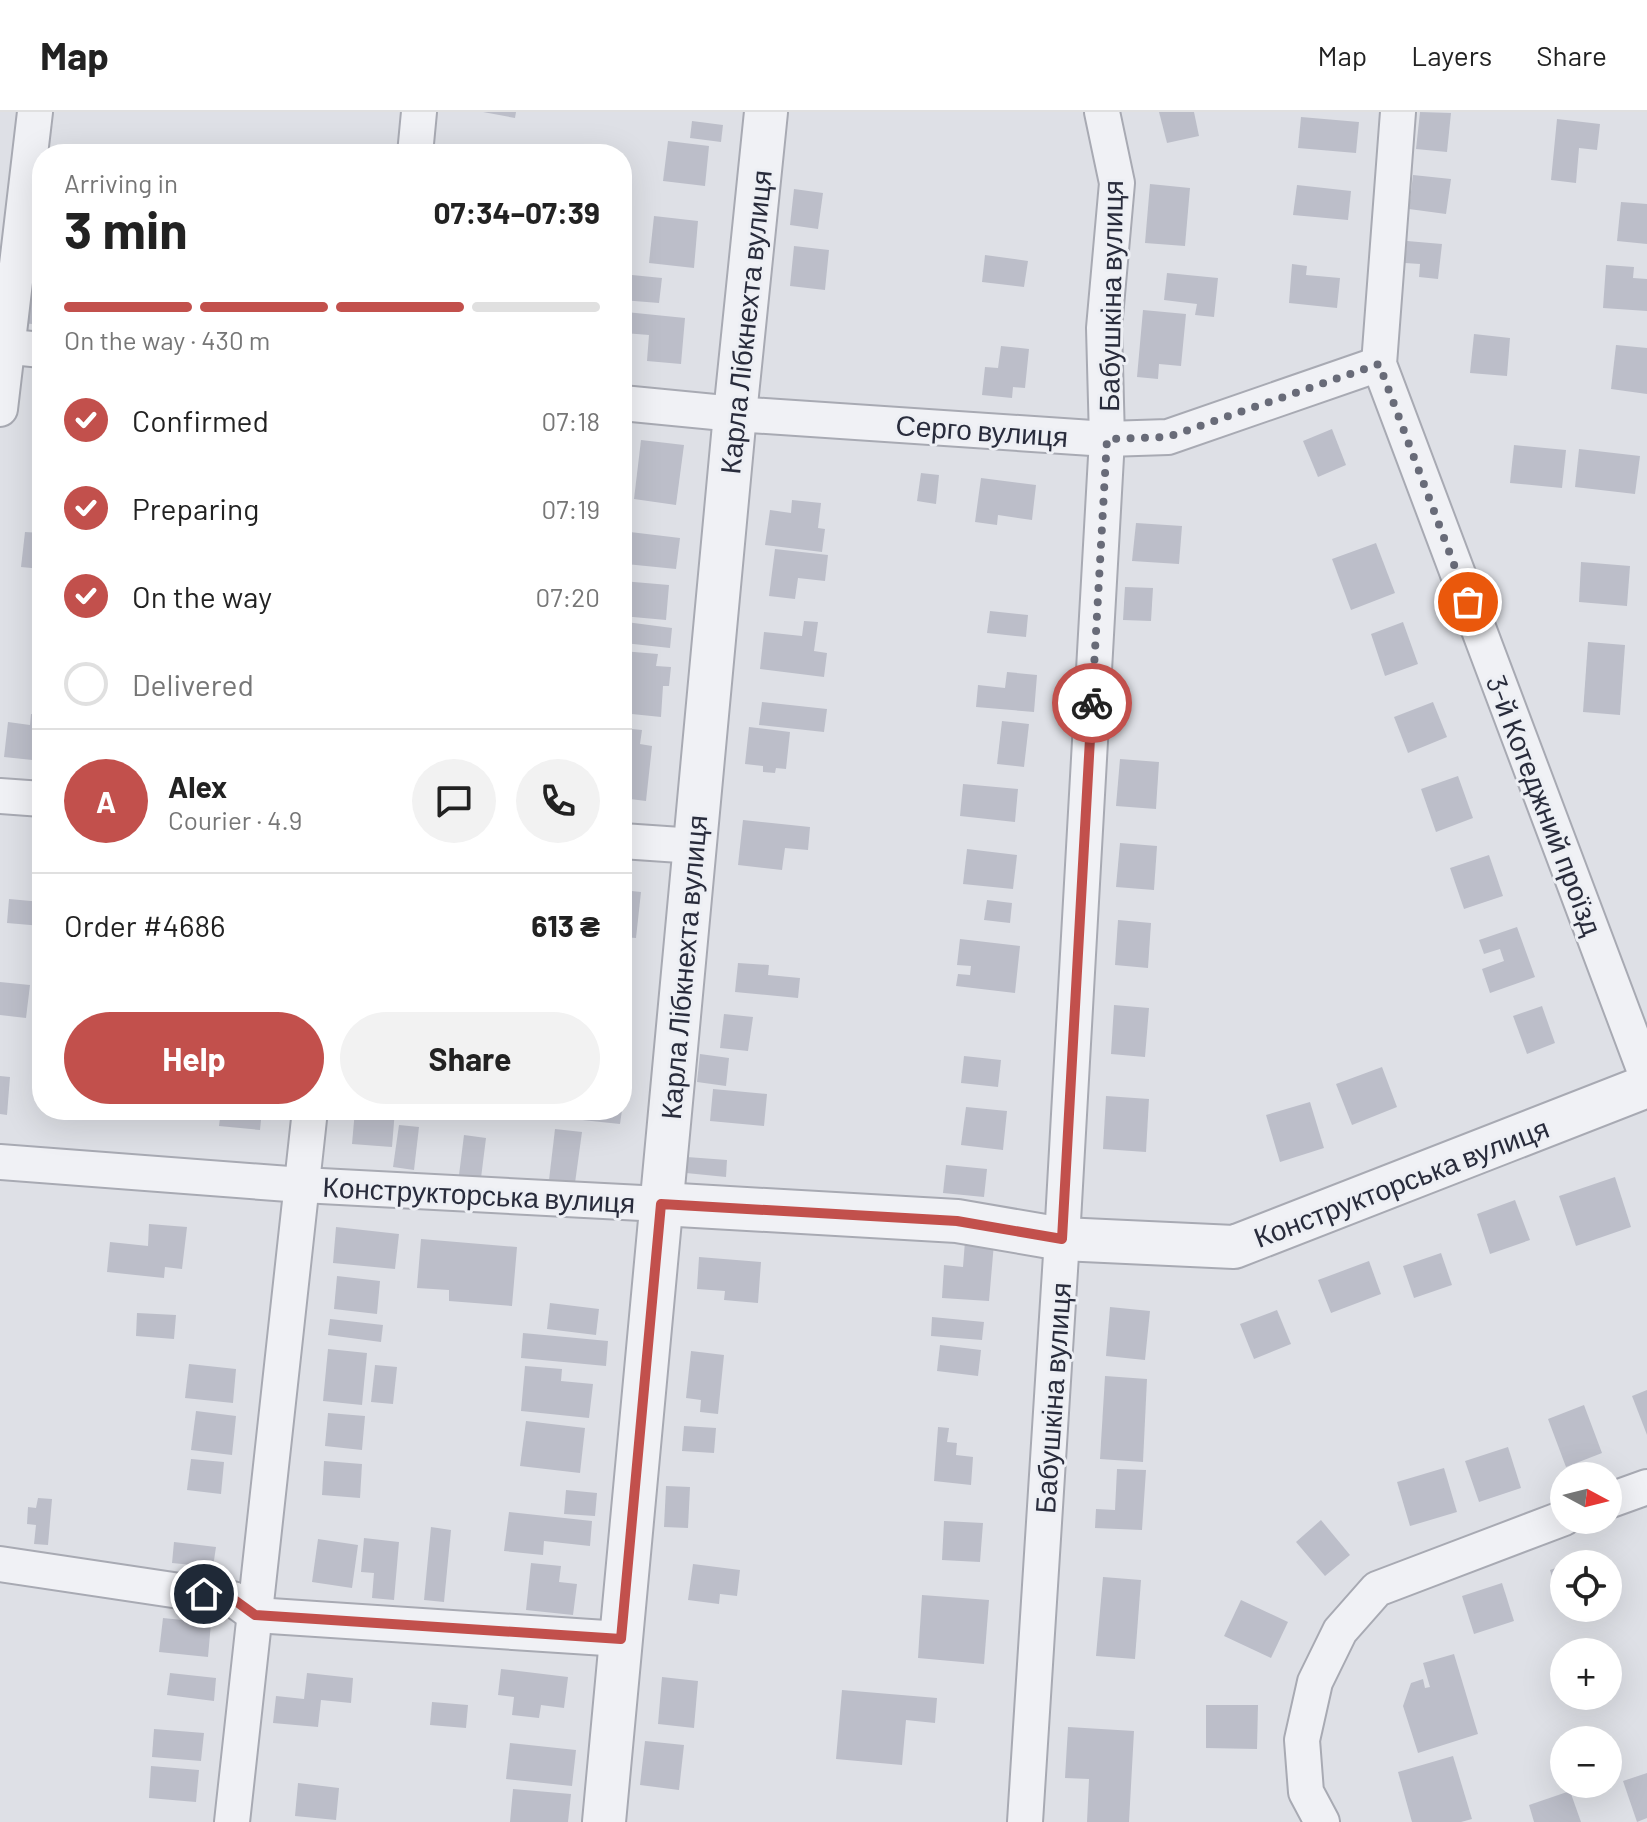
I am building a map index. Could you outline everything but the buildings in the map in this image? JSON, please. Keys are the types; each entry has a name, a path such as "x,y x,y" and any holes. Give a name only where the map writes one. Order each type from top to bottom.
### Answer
{"street":[{"path":"0,409 4,346 35,112"},
{"path":"416,144 419,112"},
{"name":"Карла Лібкнехта вулиця","path":"604,1822 766,112"},
{"name":"Бабушкіна вулиця","path":"1025,1822 1062,1239 1107,439 1104,328 1117,183 1102,112"},
{"name":"3-й Котеджний проїзд","path":"1398,112 1379,364 1647,1077"},
{"path":"4,346 32,349"},
{"name":"Серго вулиця","path":"632,404 735,414 1107,439 1168,437 1379,364"},
{"path":"0,796 32,798"},
{"path":"632,842 695,846"},
{"name":"Конструкторська вулиця","path":"0,1162 302,1185 957,1221 1062,1239 1234,1247 1647,1086"},
{"path":"232,1822 309,1120"},
{"path":"1622,1496 1647,1487"},
{"path":"1322,1822 1306,1792 1302,1740 1315,1682 1340,1631 1377,1589 1550,1523"},
{"path":"0,1564 233,1599 255,1615 621,1639"}],"way so far":[{"path":"1092,703 1107,439 1168,437 1379,364 1468,602"}],"route":[{"path":"204,1594 233,1599 255,1615 621,1639 661,1204 957,1221 1062,1239 1092,703"}]}
